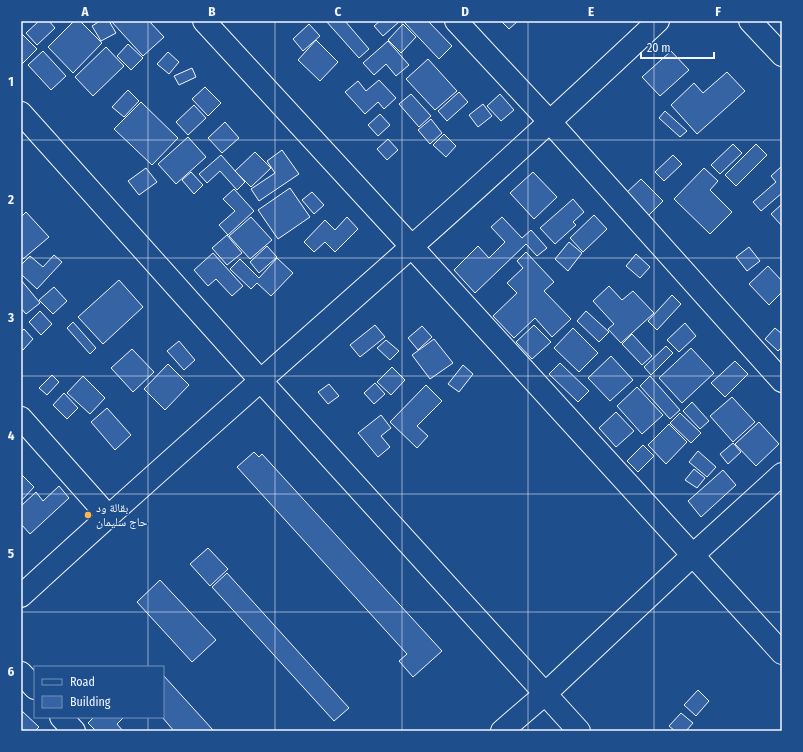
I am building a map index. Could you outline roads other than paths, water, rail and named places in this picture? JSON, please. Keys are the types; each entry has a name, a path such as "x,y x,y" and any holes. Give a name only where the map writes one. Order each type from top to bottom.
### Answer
{"street":[{"path":"204,21 782,653"},
{"path":"456,21 550,122 782,381"},
{"path":"21,596 108,516 412,247 550,122 658,21"},
{"path":"756,23 782,55"},
{"path":"21,113 261,381 579,731"},
{"path":"21,418 108,516"},
{"path":"502,731 545,694 782,474"},
{"path":"21,673 34,687"},
{"path":"62,718 74,731"}],"place":[{"name":"بقالة ود حاج سليمان","path":"88,515"}]}
